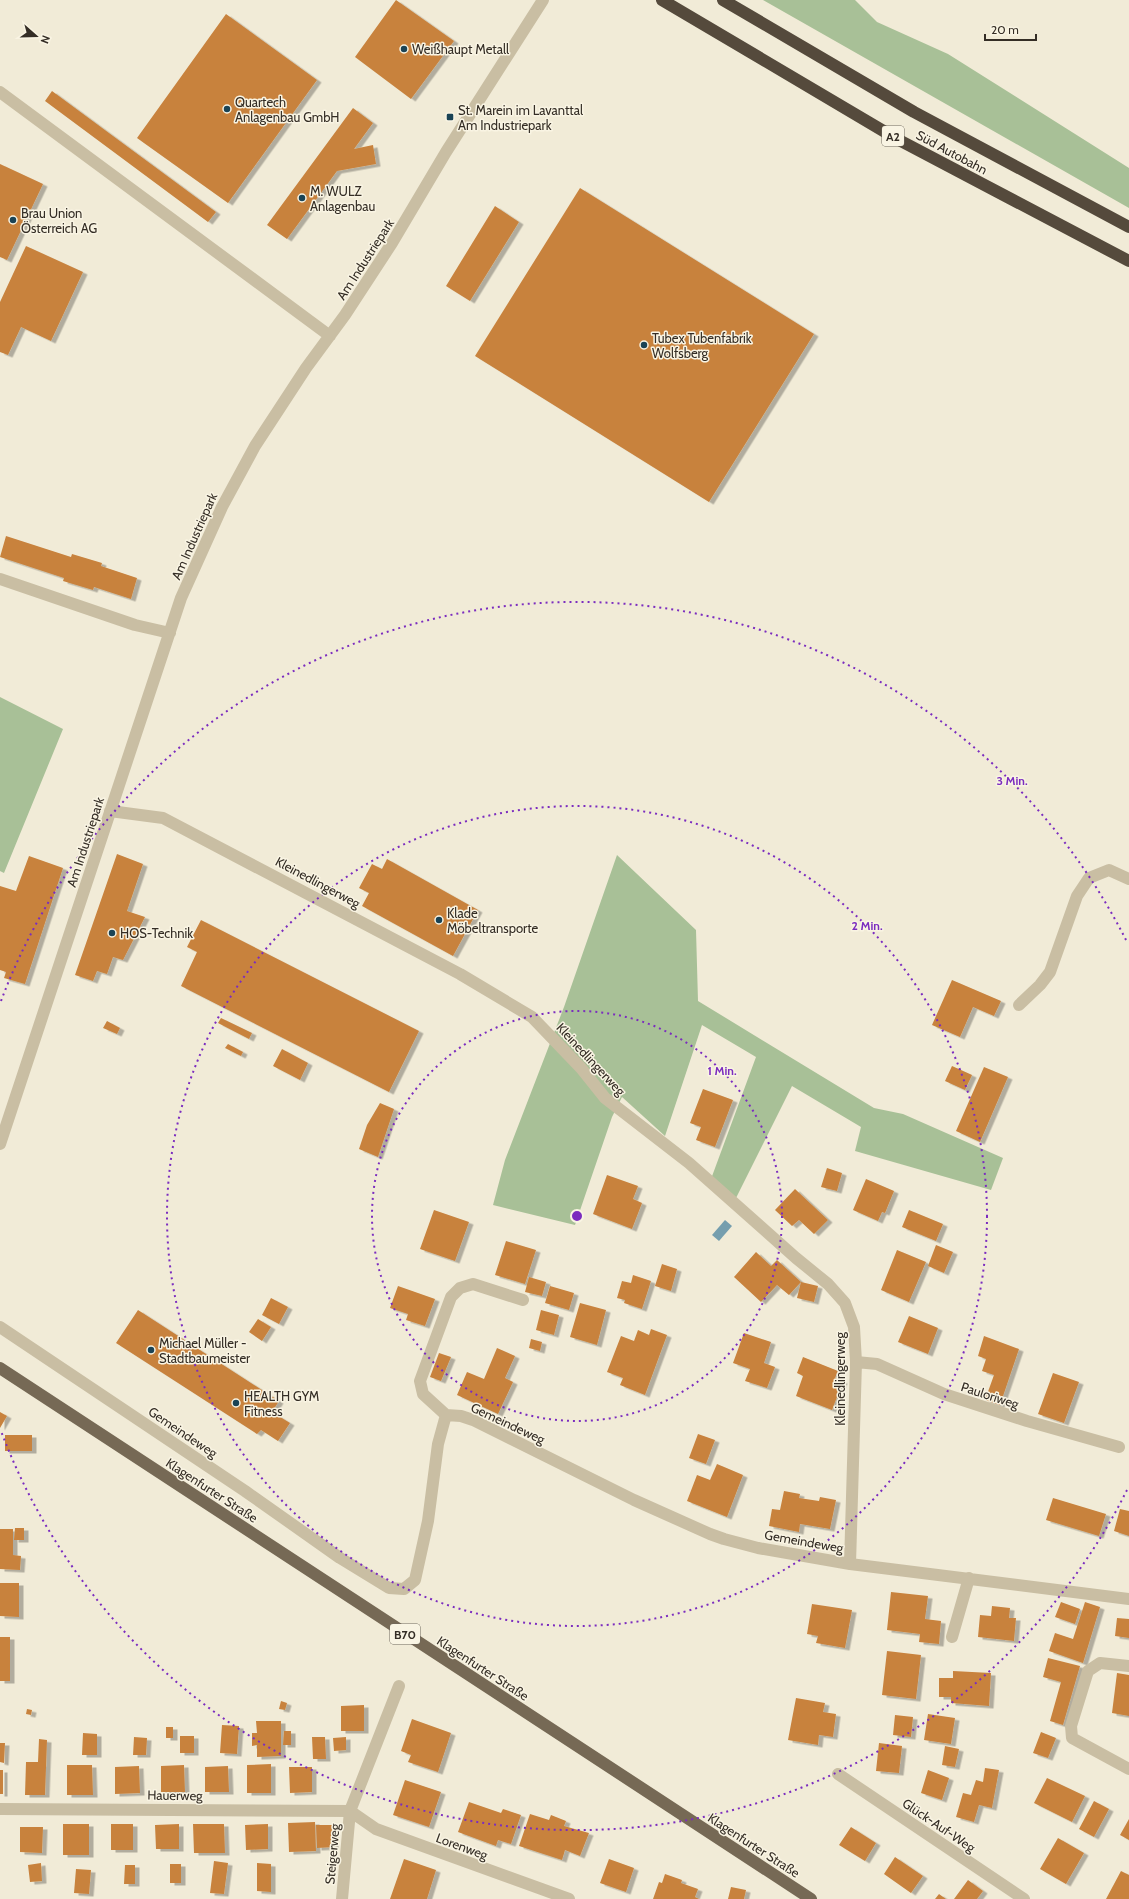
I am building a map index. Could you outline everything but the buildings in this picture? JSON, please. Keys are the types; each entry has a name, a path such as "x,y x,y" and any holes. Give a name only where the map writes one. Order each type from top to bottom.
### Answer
{"highway":[{"name":"Süd Autobahn","path":"662,0 897,139 1129,262"},
{"name":"Süd Autobahn","path":"723,0 914,112 1129,227"}],"main road":[{"name":"Klagenfurter Straße","path":"0,1368 811,1899"}],"street":[{"name":"Am Industriepark","path":"0,1144 182,598 226,500 255,446 306,368 330,336 392,243 446,152 542,0"},
{"path":"0,92 330,336"},
{"path":"0,579 135,625 170,633"},
{"name":"Kleinedlingerweg","path":"110,811 163,818 460,974 532,1017 581,1068 606,1098 689,1163 796,1258 828,1284 845,1303 851,1315 854,1327 856,1362 850,1564"},
{"path":"1019,1005 1040,985 1050,972 1077,896 1088,878 1108,870 1129,879"},
{"path":"446,1415 423,1394 420,1381 450,1297 460,1288 473,1284 523,1300"},
{"name":"Gemeindeweg","path":"0,1327 245,1491 340,1558 389,1588 404,1589 415,1580 428,1521 438,1444 446,1415 461,1416 473,1420 634,1500 710,1534 758,1548 850,1564 1129,1599"},
{"name":"Pauloriweg","path":"856,1362 878,1364 944,1394 1026,1421 1119,1447"},
{"path":"952,1636 969,1578"},
{"path":"1129,1666 1100,1663 1088,1671 1071,1726 1072,1738 1129,1768"},
{"name":"Steigerweg","path":"342,1899 350,1811 399,1686"},
{"name":"Glück-Auf-Weg","path":"838,1774 1024,1899"},
{"name":"Hauerweg","path":"0,1809 350,1811"},
{"name":"Lorenweg","path":"350,1811 376,1829 569,1899"}],"green space":[{"path":"763,0 855,0 877,22 948,54 1129,168 1129,208"},
{"path":"0,697 63,729 4,873 0,871"},
{"path":"617,855 696,930 698,1001 874,1108 903,1114 1003,1158 991,1190 855,1151 861,1127 792,1086 735,1200 711,1179 756,1057 702,1025 665,1136 622,1097 612,1117 575,1225 493,1205 505,1160 564,1007"}],"water":[{"path":"725,1220 732,1226 719,1241 712,1235"}],"place":[{"name":"Weißhaupt Metall","path":"404,49"},
{"name":"Quartech Anlagenbau GmbH","path":"227,109"},
{"name":"St. Marein im Lavanttal Am Industriepark","path":"450,117"},
{"name":"M. WULZ Anlagenbau","path":"302,198"},
{"name":"Brau Union Österreich AG","path":"13,220"},
{"name":"Tubex Tubenfabrik Wolfsberg","path":"644,345"},
{"name":"Klade Möbeltransporte","path":"439,920"},
{"name":"HOS-Technik","path":"112,933"},
{"name":"Michael Müller - Stadtbaumeister","path":"151,1350"},
{"name":"HEALTH GYM Fitness","path":"236,1403"}]}
